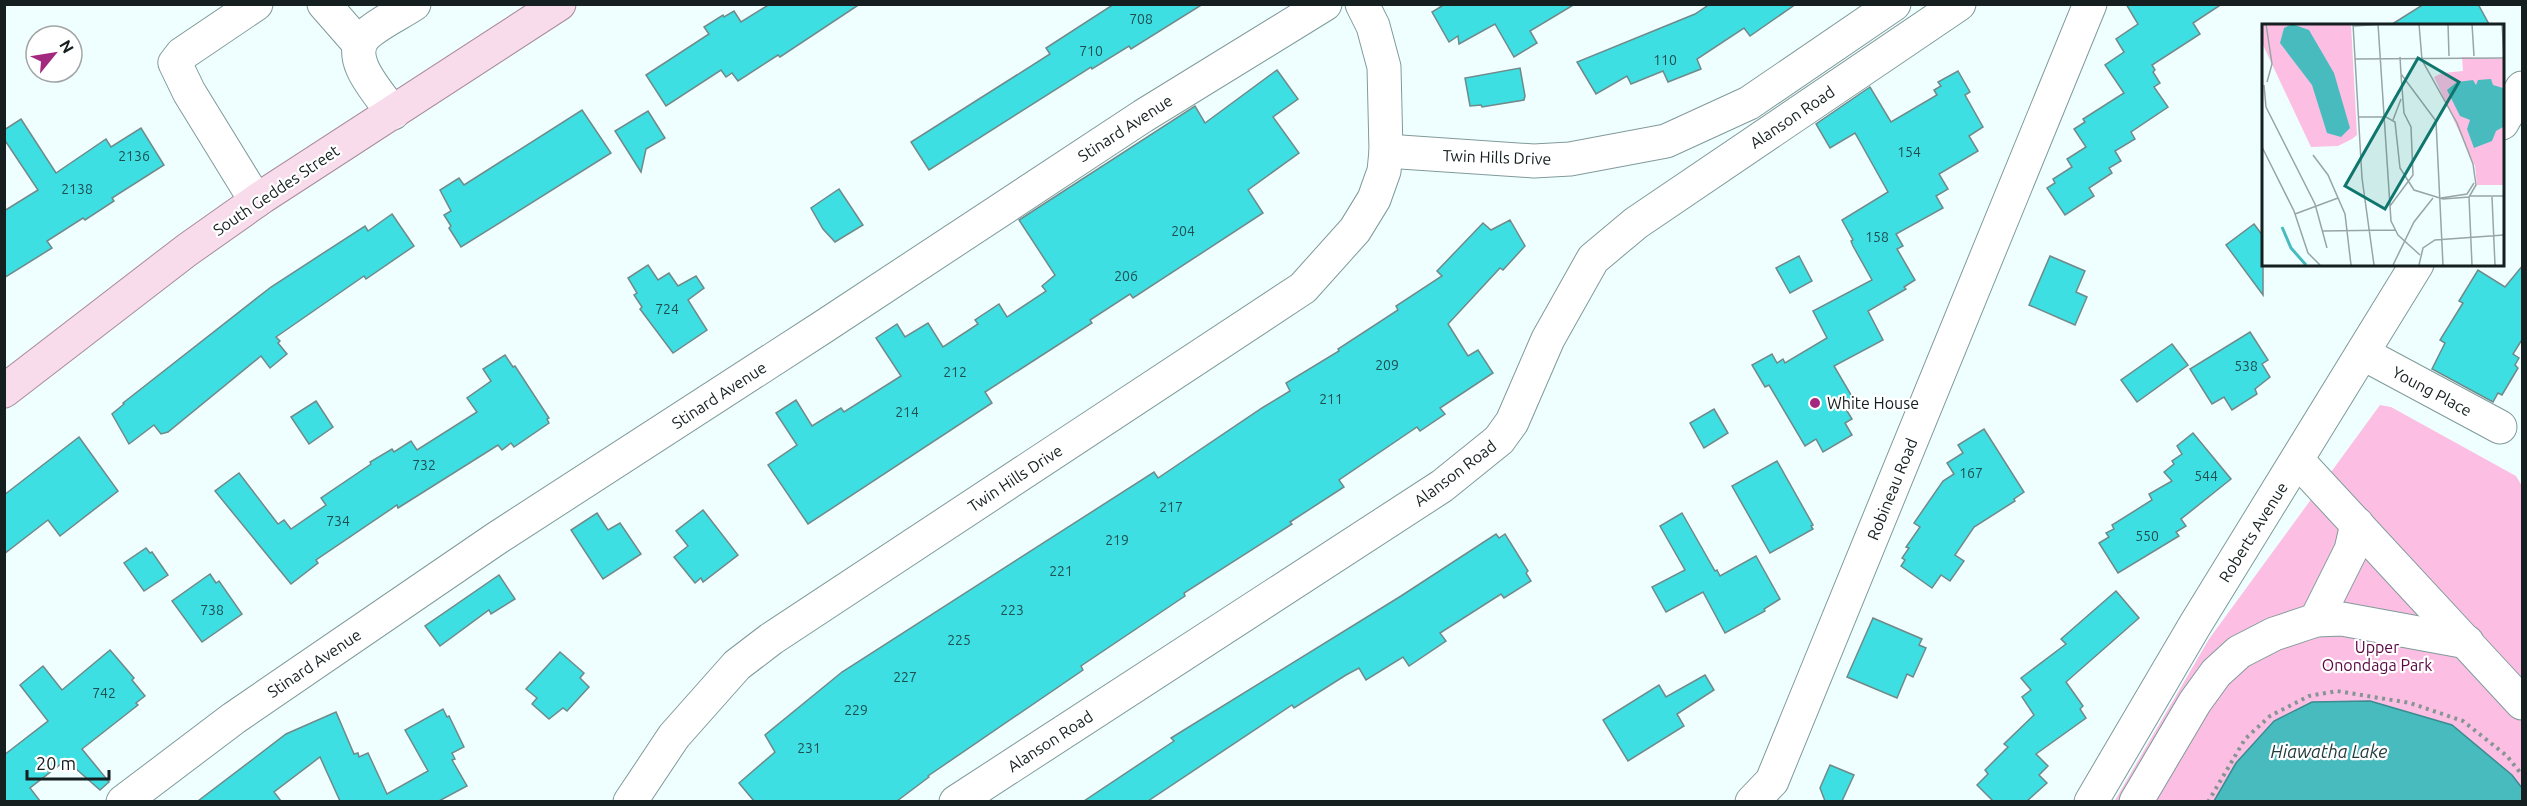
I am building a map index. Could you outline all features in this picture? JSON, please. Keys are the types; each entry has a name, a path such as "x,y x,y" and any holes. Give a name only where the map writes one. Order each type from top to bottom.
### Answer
{"main road":[{"name":"South Geddes Street","path":"4,391 186,250 256,201 559,4"}],"street":[{"path":"256,4 182,54 175,63 189,92 256,201"},
{"path":"324,4 359,44"},
{"path":"393,113 363,69 359,58 359,44 367,34 414,4"},
{"name":"Stinard Avenue","path":"123,801 234,718 497,538 1143,116 1325,4"},
{"name":"Twin Hills Drive","path":"630,801 674,736 738,665 771,639 1303,288 1355,230 1374,199 1384,171 1386,151 1384,67 1372,26 1362,4"},
{"name":"Twin Hills Drive","path":"1386,151 1534,161 1570,159 1666,141 1749,103 1894,4"},
{"name":"Alanson Road","path":"956,801 1443,486 1499,440 1512,422 1548,339 1593,259 1636,223 1959,4"},
{"name":"Robineau Road","path":"1752,801 1772,782 2090,4"},
{"path":"2503,121 2523,88"},
{"name":"Roberts Avenue","path":"2091,801 2195,625 2364,354 2416,266"},
{"name":"Young Place","path":"2364,354 2500,427"},
{"path":"2298,460 2523,703"},
{"path":"2316,620 2351,550 2357,524"},
{"path":"2136,801 2195,702 2216,673 2239,652 2274,634 2316,620 2342,619 2467,642"}],"path":[{"path":"2208,801 2245,739 2270,716 2309,696 2337,691 2410,703 2463,721 2507,756 2523,775"}],"green space":[{"name":"Upper Onondaga Park","path":"2380,405 2391,407 2516,476 2522,486 2522,801 2114,802 2209,639"}],"water":[{"name":"Hiawatha Lake","path":"2370,701 2452,725 2512,775 2522,788 2522,801 2214,801 2236,763 2274,721 2312,702"}],"building":[{"path":"770,4 860,4 780,57 778,55 738,81 732,73 726,77 721,70 666,106 646,75 709,34 704,27 723,15 724,17 734,11 741,22"},
{"path":"1114,4 1203,4 1131,49 1129,46 1092,69 1091,67 929,170 911,142 1050,54 1046,48"},
{"path":"1445,4 1575,4 1530,31 1537,43 1514,57 1495,24 1459,44 1458,36 1449,42 1432,12"},
{"path":"1710,4 1796,4 1750,36 1744,28 1697,59 1701,69 1668,82 1663,71 1631,84 1627,76 1596,94 1577,62 1695,14"},
{"path":"2126,4 2222,4 2193,23 2200,34 2152,65 2155,70 2153,72 2160,83 2154,87 2168,107 2131,132 2135,139 2115,151 2121,161 2109,168 2112,173 2089,188 2094,196 2065,215 2047,188 2055,183 2053,179 2072,167 2067,159 2086,147 2074,129 2085,122 2083,119 2124,93 2105,65 2124,52 2116,39 2138,24"},
{"path":"2424,4 2478,4 2489,24 2392,24"},
{"path":"1520,68 1524,100 1482,107 1481,105 1470,106 1465,78"},
{"path":"1277,70 1298,99 1273,117 1299,153 1248,190 1263,213 1133,298 1130,294 1090,320 1092,323 985,392 992,403 808,524 768,465 797,445 776,413 796,400 812,426 841,408 844,412 901,376 876,338 897,324 905,337 928,323 943,347 978,324 975,320 999,304 1007,317 1046,291 1042,286 1055,275 1019,220 1195,106 1205,123"},
{"path":"1958,71 1970,92 1965,95 1983,127 1969,136 1978,151 1939,174 1948,189 1936,196 1943,208 1896,234 1903,246 1897,249 1915,280 1904,287 1906,289 1868,311 1883,340 1834,366 1854,400 1844,406 1852,419 1845,423 1852,435 1823,452 1816,439 1805,446 1769,385 1765,387 1752,365 1772,354 1777,363 1783,359 1785,363 1827,338 1813,311 1872,280 1842,220 1888,192 1855,133 1830,148 1816,124 1870,87 1891,122 1937,95 1934,90 1941,86 1938,82"},
{"path":"582,110 611,153 461,247 444,215 451,211 440,190 459,178 464,185"},
{"path":"648,111 665,138 646,149 641,172 615,131"},
{"path":"21,119 56,173 106,139 111,147 141,128 164,165 112,198 114,201 85,220 83,218 47,241 52,248 4,278 4,211 38,190 4,139 4,130"},
{"path":"839,189 863,225 835,242 823,229 811,208"},
{"path":"392,214 414,246 366,279 364,276 276,337 287,354 270,368 261,356 168,432 161,434 154,425 129,444 112,414 123,403 271,287 365,226 368,231"},
{"path":"1510,220 1525,246 1503,270 1500,268 1448,324 1468,356 1478,350 1493,373 1440,408 1445,414 1420,431 1417,427 1339,480 1344,487 1290,522 1292,524 1184,593 1185,596 1081,666 1083,670 928,776 897,801 754,801 739,783 775,752 765,735 842,672 1154,472 1158,478 1290,391 1286,383 1339,351 1338,349 1398,310 1396,306 1442,276 1437,271 1483,223 1491,230"},
{"path":"2254,224 2262,235 2263,295 2226,245"},
{"path":"1799,256 1812,281 1790,293 1776,268"},
{"path":"2050,256 2085,271 2076,292 2087,297 2075,325 2029,305"},
{"path":"648,265 658,280 669,273 678,286 696,276 704,288 688,300 707,330 673,353 640,309 642,307 634,295 637,293 628,278"},
{"path":"2523,265 2523,338 2513,354 2519,358 2515,365 2518,368 2502,395 2498,393 2493,402 2432,369 2445,343 2440,340 2463,303 2459,301 2478,270 2505,287"},
{"path":"2250,332 2268,360 2262,364 2270,377 2255,389 2257,394 2232,410 2224,397 2212,404 2190,369"},
{"path":"2172,344 2188,365 2137,402 2121,380"},
{"path":"505,355 513,367 515,366 549,418 547,419 549,423 514,447 511,443 502,450 498,445 398,508 397,505 316,560 318,563 291,584 215,491 239,473 278,524 284,520 291,529 326,505 321,498 371,464 370,462 392,449 394,452 411,441 417,450 477,412 467,398 491,381 483,369"},
{"path":"316,401 333,427 309,444 291,417"},
{"path":"1714,409 1728,433 1704,448 1690,423"},
{"path":"1984,429 2024,492 2014,499 2015,501 1974,527 1955,555 1964,561 1950,581 1941,575 1932,588 1901,566 1905,560 1902,558 1909,548 1906,547 1920,527 1914,523 1943,481 1954,474 1947,463 1963,453 1958,445"},
{"path":"2193,433 2231,479 2181,519 2186,526 2176,532 2179,536 2118,573 2099,543 2109,537 2106,533 2114,529 2112,525 2152,500 2149,494 2172,481 2164,472 2174,464 2172,461 2182,454 2177,446"},
{"path":"79,437 118,491 60,536 48,520 4,554 4,495"},
{"path":"1777,461 1813,525 1811,526 1813,529 1770,553 1732,486"},
{"path":"703,510 738,555 703,582 701,578 695,583 674,557 688,546 676,531"},
{"path":"597,513 608,530 620,523 641,554 603,579 571,530"},
{"path":"1682,513 1720,576 1756,556 1780,599 1764,609 1765,611 1725,633 1703,592 1666,612 1652,587 1685,570 1660,526"},
{"path":"1496,534 1499,538 1505,534 1528,571 1526,573 1531,581 1504,598 1501,594 1440,633 1446,641 1409,666 1403,657 1366,680 1359,668 1294,708 1292,705 1148,801 1084,801 1174,741 1171,738 1401,596"},
{"path":"146,548 150,553 152,552 168,575 144,591 124,563"},
{"path":"210,574 216,583 219,581 242,614 202,642 172,601"},
{"path":"499,575 515,599 491,614 489,610 440,646 425,626"},
{"path":"2116,591 2139,618 2066,682 2083,706 2080,709 2086,718 2036,754 2048,766 2039,775 2047,783 2027,801 1993,801 1977,785 1988,774 1985,770 2008,747 2004,744 2034,715 2022,697 2031,690 2021,678 2066,644 2061,639"},
{"path":"1873,618 1922,639 1919,645 1926,648 1913,677 1907,674 1897,698 1847,677"},
{"path":"110,650 134,678 132,680 145,696 136,703 138,705 82,749 109,782 100,790 66,760 30,788 40,801 4,801 4,755 48,721 20,685 43,666 62,690"},
{"path":"560,652 584,673 580,678 589,687 567,711 563,708 549,719 532,704 537,698 526,689"},
{"path":"1705,675 1714,690 1677,714 1684,726 1628,761 1603,720 1659,685 1666,697"},
{"path":"443,709 447,717 449,716 464,747 452,753 455,759 452,760 467,786 439,801 340,801 320,757 274,792 281,801 198,801 286,734 336,712 354,754 358,753 359,757 368,753 387,794 428,771 405,730"},
{"path":"1830,765 1854,775 1842,801 1825,801 1820,788"}],"place":[{"name":"White House","path":"1815,403"}]}
